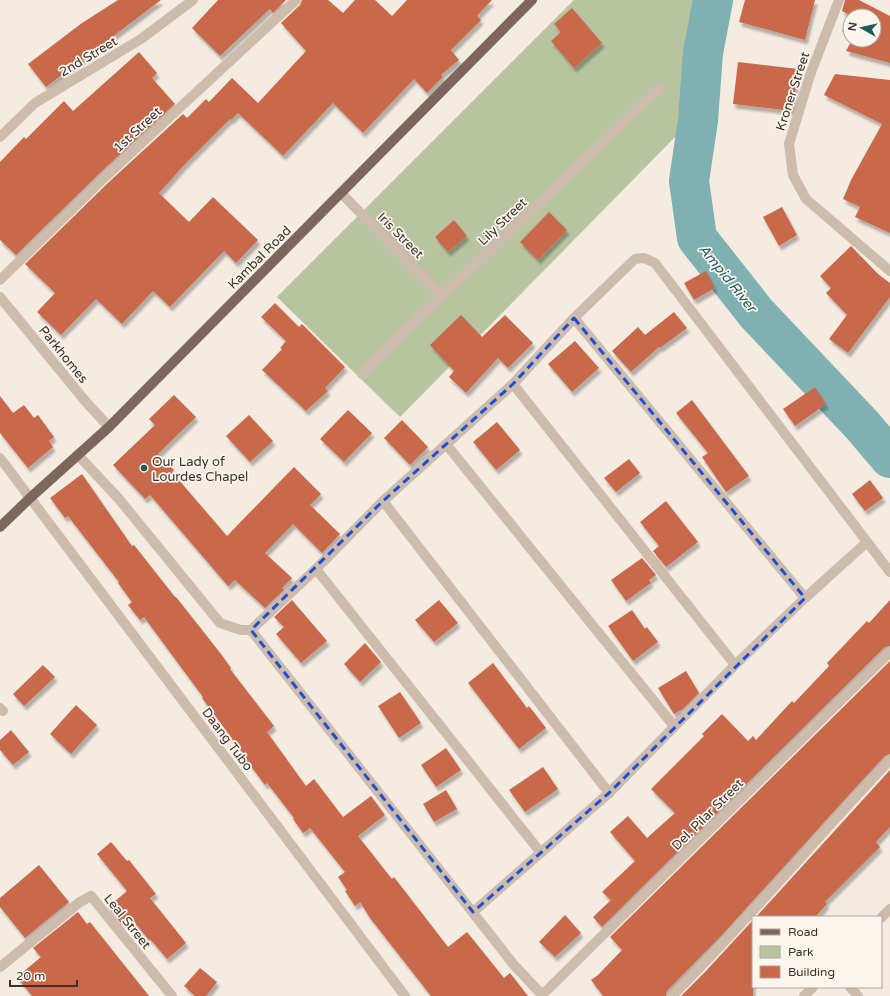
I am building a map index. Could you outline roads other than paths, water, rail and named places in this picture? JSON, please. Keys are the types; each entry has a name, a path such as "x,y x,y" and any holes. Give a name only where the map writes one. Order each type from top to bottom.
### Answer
{"main road":[{"name":"Kambal Road","path":"0,527 108,427 532,0"}],"street":[{"name":"2nd Street","path":"0,137 34,103 141,39 193,0"},
{"name":"1st Street","path":"0,280 106,176 296,0"},
{"name":"Kroner Street","path":"839,0 810,75 788,144 793,175 806,199 890,271"},
{"name":"Lily Street","path":"362,374 660,88"},
{"name":"Iris Street","path":"341,193 442,296"},
{"path":"78,454 119,499 220,623 241,630 251,630 316,569 383,501 513,384 574,318 635,259 644,258 654,263 890,572"},
{"name":"Parkhomes","path":"0,297 108,427"},
{"path":"574,318 805,598"},
{"path":"513,384 735,665"},
{"path":"446,444 674,726"},
{"name":"Daang Tubo","path":"0,458 405,996"},
{"path":"383,501 608,793"},
{"path":"473,912 608,793 735,665 805,598 867,542"},
{"path":"316,569 541,853"},
{"path":"251,630 514,965 542,995"},
{"name":"Del. Pilar Street","path":"542,995 890,652"},
{"path":"672,996 711,957 890,760"},
{"name":"Leal Street","path":"0,967 80,902 90,896 172,996"},
{"path":"882,917 890,909"},
{"path":"804,996 812,988"},
{"path":"851,988 858,996"}],"waterway":[{"name":"Ampid River","path":"713,0 703,53 698,120 689,181 697,238 756,313 862,425 890,458"}],"place":[{"name":"Our Lady of Lourdes Chapel","path":"144,468"}]}
